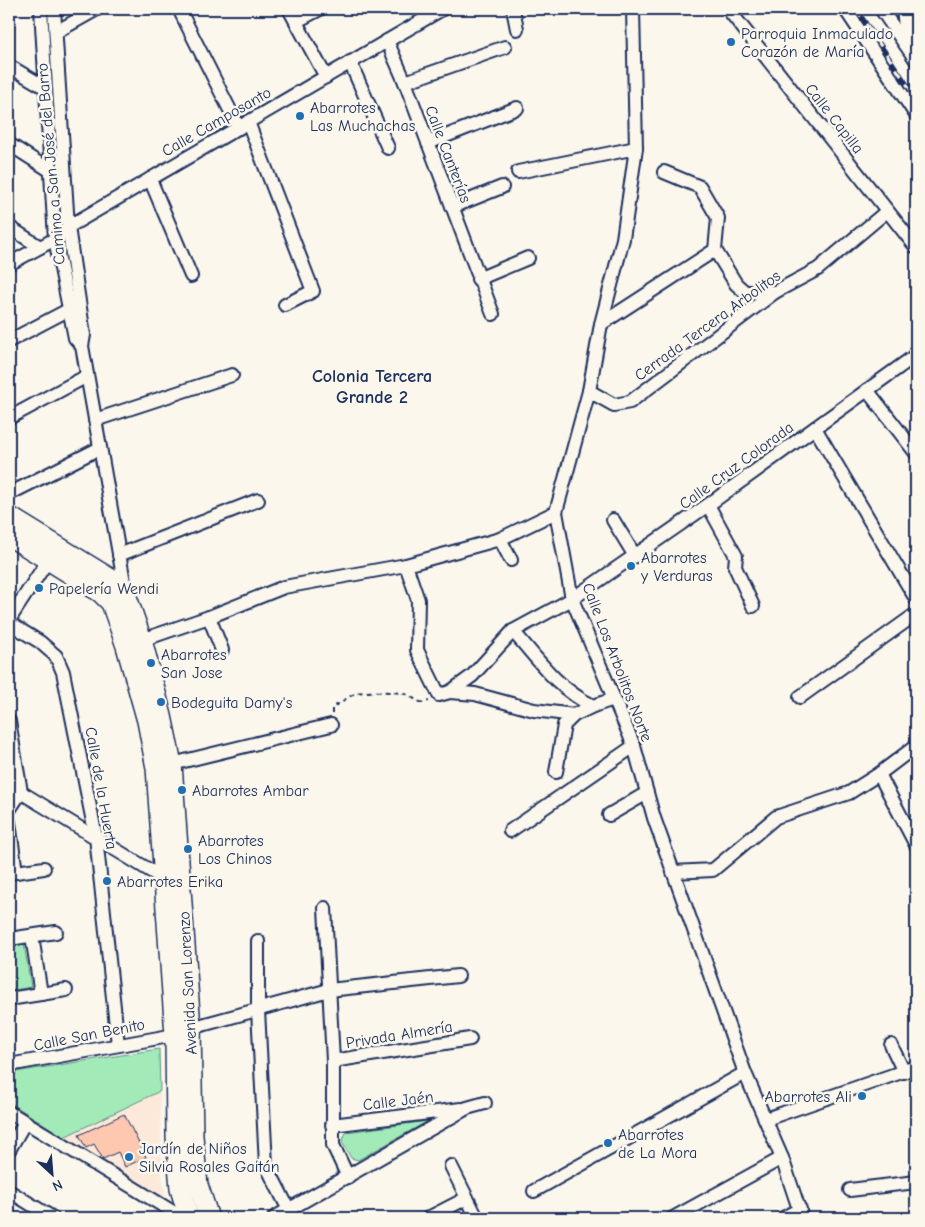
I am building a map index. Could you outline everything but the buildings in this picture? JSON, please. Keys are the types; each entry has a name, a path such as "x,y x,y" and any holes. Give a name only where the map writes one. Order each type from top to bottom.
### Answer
{"street":[{"name":"Camino a San José del Barro","path":"41,9 55,239 75,338 82,346"},
{"name":"Camino a San José del Barro","path":"54,9 68,227 84,335 82,346 119,555 119,599"},
{"path":"56,32 97,9"},
{"path":"289,9 326,77"},
{"path":"297,22 320,9"},
{"name":"Calle Camposanto","path":"9,264 55,239 68,227 442,9"},
{"path":"513,9 517,28"},
{"name":"Calle Los Arbolitos Norte","path":"633,9 636,148 623,239 601,324 589,391 556,512 572,599 634,746 654,818 673,872 745,1073 782,1158 801,1214"},
{"name":"Calle Capilla","path":"728,9 916,247"},
{"path":"845,9 916,115"},
{"path":"881,9 916,60"},
{"path":"903,9 907,46"},
{"path":"180,11 243,125 313,291 285,305"},
{"name":"Calle Canterías","path":"387,41 405,82 478,279 493,314"},
{"path":"405,82 505,47"},
{"path":"350,62 388,148"},
{"path":"9,66 46,88"},
{"path":"428,143 517,108"},
{"path":"9,144 52,171"},
{"path":"518,172 636,148"},
{"path":"664,172 700,187 718,218 715,250 736,284 745,292 775,292"},
{"path":"150,179 191,276"},
{"path":"452,207 502,187"},
{"name":"Cerrada Tercera Arbolitos","path":"589,391 614,405 630,402 775,292 818,270 887,211"},
{"path":"9,227 40,247"},
{"path":"601,324 715,250"},
{"path":"478,279 528,258"},
{"path":"9,341 70,309"},
{"name":"Calle Cruz Colorada","path":"444,693 472,676 513,631 572,599 635,556 916,354"},
{"path":"95,420 232,375"},
{"path":"9,418 88,376"},
{"path":"867,390 916,453"},
{"path":"815,428 916,599"},
{"path":"9,494 100,448"},
{"path":"119,555 258,500"},
{"path":"708,505 736,556 735,567 753,606"},
{"path":"142,640 209,617 284,587 406,565 500,538 556,512"},
{"name":"Avenida San Lorenzo","path":"9,516 52,553"},
{"path":"612,520 635,556"},
{"name":"Avenida San Lorenzo","path":"9,536 113,580 119,599 131,665 147,721 156,768 164,879 183,1032 198,1185 209,1218"},
{"path":"500,538 511,560"},
{"path":"9,621 52,553"},
{"path":"406,565 418,600 417,650 444,693 474,694 534,710 574,715"},
{"name":"Avenida San Lorenzo","path":"119,599 142,640 162,716 172,764 183,1032 176,1136 180,1188 189,1218"},
{"path":"800,697 916,614"},
{"path":"209,617 222,650"},
{"name":"Calle de la Huerta","path":"9,621 40,642 56,656 63,672 96,837 118,1045"},
{"path":"513,631 556,682 577,698 593,706"},
{"path":"556,772 564,725 574,715 614,699"},
{"path":"9,721 21,792 9,810"},
{"path":"172,764 331,725"},
{"path":"510,831 634,746"},
{"path":"673,872 713,870 776,817 848,793 879,774 916,746"},
{"path":"879,774 916,845"},
{"path":"9,784 164,879"},
{"path":"609,815 647,793"},
{"path":"9,822 12,873 44,868"},
{"path":"325,908 333,1061 333,1145 348,1177"},
{"path":"9,940 56,932"},
{"path":"32,936 41,994"},
{"path":"258,941 258,1010 266,1165 289,1210"},
{"name":"Calle San Benito","path":"9,1065 183,1032 329,990 458,976"},
{"path":"9,999 66,990"},
{"name":"Privada Almería","path":"333,1061 470,1039"},
{"path":"891,1045 904,1072"},
{"path":"766,1119 916,1067"},
{"path":"534,1191 745,1073"},
{"path":"274,1218 467,1108 484,1103"},
{"name":"Calle Jaén","path":"332,1125 467,1108"},
{"path":"9,1112 183,1218"},
{"path":"9,1150 25,1122"},
{"path":"673,1218 782,1158"},
{"path":"451,1166 477,1218"},
{"path":"850,1190 916,1182"},
{"path":"9,1191 53,1218"},
{"path":"428,1218 467,1198"},
{"path":"783,1218 801,1214"}],"path":[{"path":"331,725 332,708 357,693 397,692 408,695 417,702 427,703 444,693"}],"shaded area":[{"name":"Jardín de Niños Silvia Rosales Gaitán","path":"160,1091 162,1176 166,1201 64,1137"}],"green space":[{"path":"24,944 31,987 9,991 9,947"},
{"path":"159,1049 160,1091 64,1137 9,1102 9,1073"},
{"path":"428,1121 358,1160 351,1158 342,1142 346,1132"}],"railway":[{"path":"856,9 916,98"}],"place":[{"name":"Parroquia Inmaculado Corazón de María","path":"731,42"},
{"name":"Abarrotes Las Muchachas","path":"300,116"},
{"name":"Abarrotes y Verduras","path":"631,566"},
{"name":"Papelería Wendi","path":"39,588"},
{"name":"Abarrotes San Jose","path":"151,663"},
{"name":"Bodeguita Damy's","path":"161,702"},
{"name":"Abarrotes Ambar","path":"182,790"},
{"name":"Abarrotes Los Chinos","path":"188,849"},
{"name":"Abarrotes Erika","path":"107,881"},
{"name":"Abarrotes Ali","path":"862,1096"},
{"name":"Abarrotes de La Mora","path":"608,1143"},
{"name":"Jardín de Niños Silvia Rosales Gaitán","path":"129,1157"}],"district":[{"name":"Colonia Tercera Grande 2","path":"372,386"}]}
